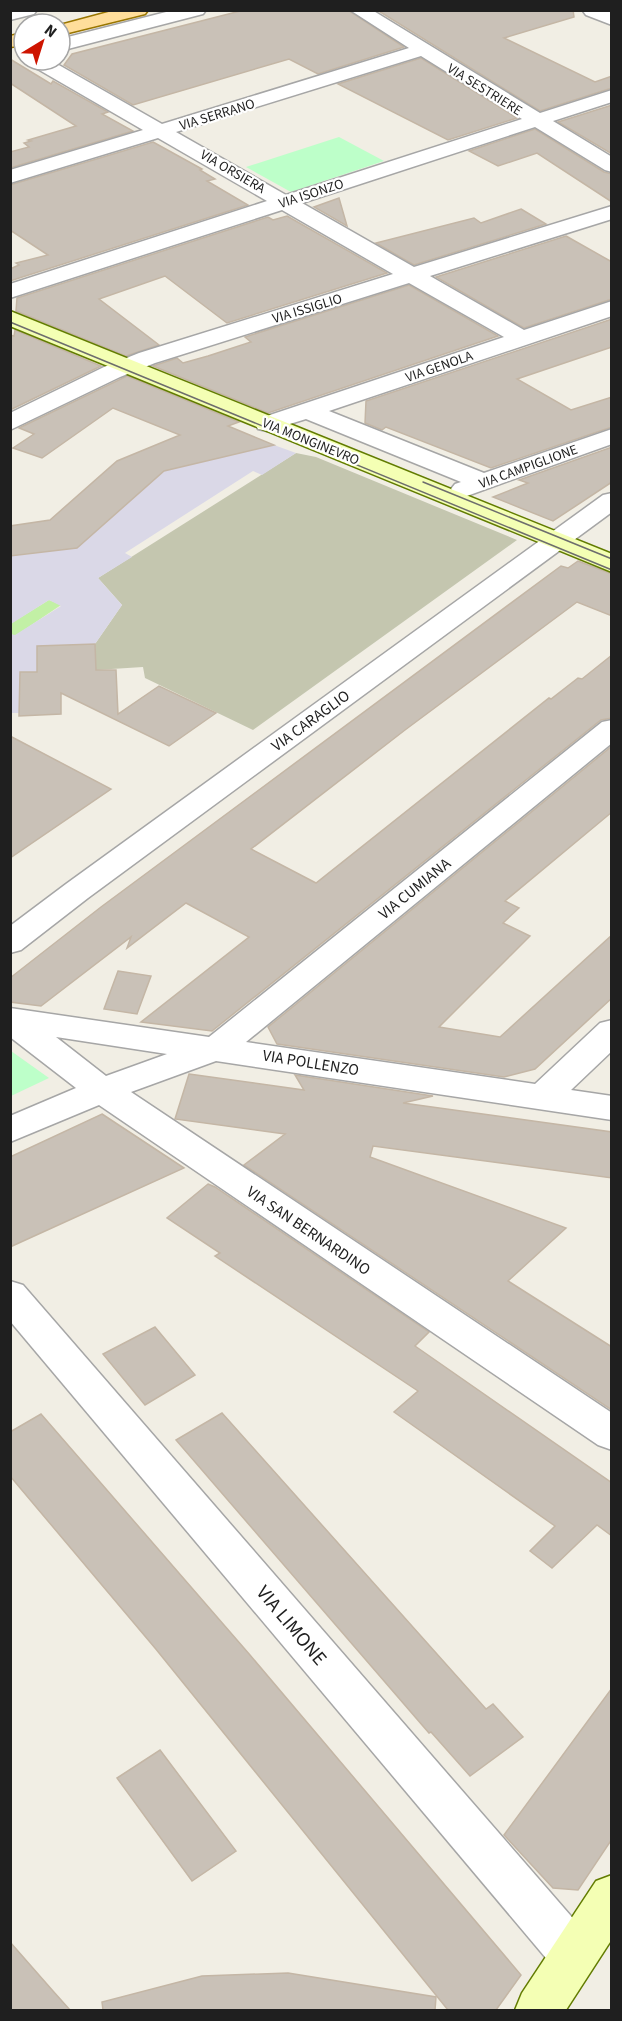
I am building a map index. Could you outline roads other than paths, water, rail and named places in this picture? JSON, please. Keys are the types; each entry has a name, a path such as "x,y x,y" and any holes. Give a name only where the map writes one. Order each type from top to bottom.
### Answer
{"main road":[{"path":"72,16 94,10"},
{"path":"72,27 139,10"}],"street":[{"path":"10,15 28,10"},
{"path":"72,42 197,10"},
{"name":"VIA SESTRIERE","path":"359,10 612,166"},
{"path":"592,11 612,20"},
{"name":"VIA SERRANO","path":"10,177 423,50"},
{"name":"VIA ORSIERA","path":"58,72 522,338"},
{"name":"VIA ISONZO","path":"10,291 612,96"},
{"name":"VIA ISSIGLIO","path":"10,423 126,366 612,212"},
{"name":"VIA GENOLA","path":"267,424 612,308"},
{"name":"VIA MONGINEVRO","path":"10,318 612,564"},
{"name":"VIA MONGINEVRO","path":"307,411 484,482"},
{"name":"VIA CAMPIGLIONE","path":"445,496 612,436"},
{"name":"VIA CARAGLIO","path":"10,943 84,886 612,500"},
{"name":"VIA CUMIANA","path":"217,1048 612,728"},
{"name":"VIA POLLENZO","path":"10,1019 612,1108"},
{"name":"VIA SAN BERNARDINO","path":"10,1019 102,1090 612,1434"},
{"path":"542,1098 612,1032"},
{"path":"10,1130 102,1090 217,1048"},
{"name":"VIA LIMONE","path":"10,1295 573,1954"},
{"path":"539,2010 573,1954 612,1897"}],"tram line":[{"path":"10,322 612,570"},
{"path":"423,482 612,559"}]}
